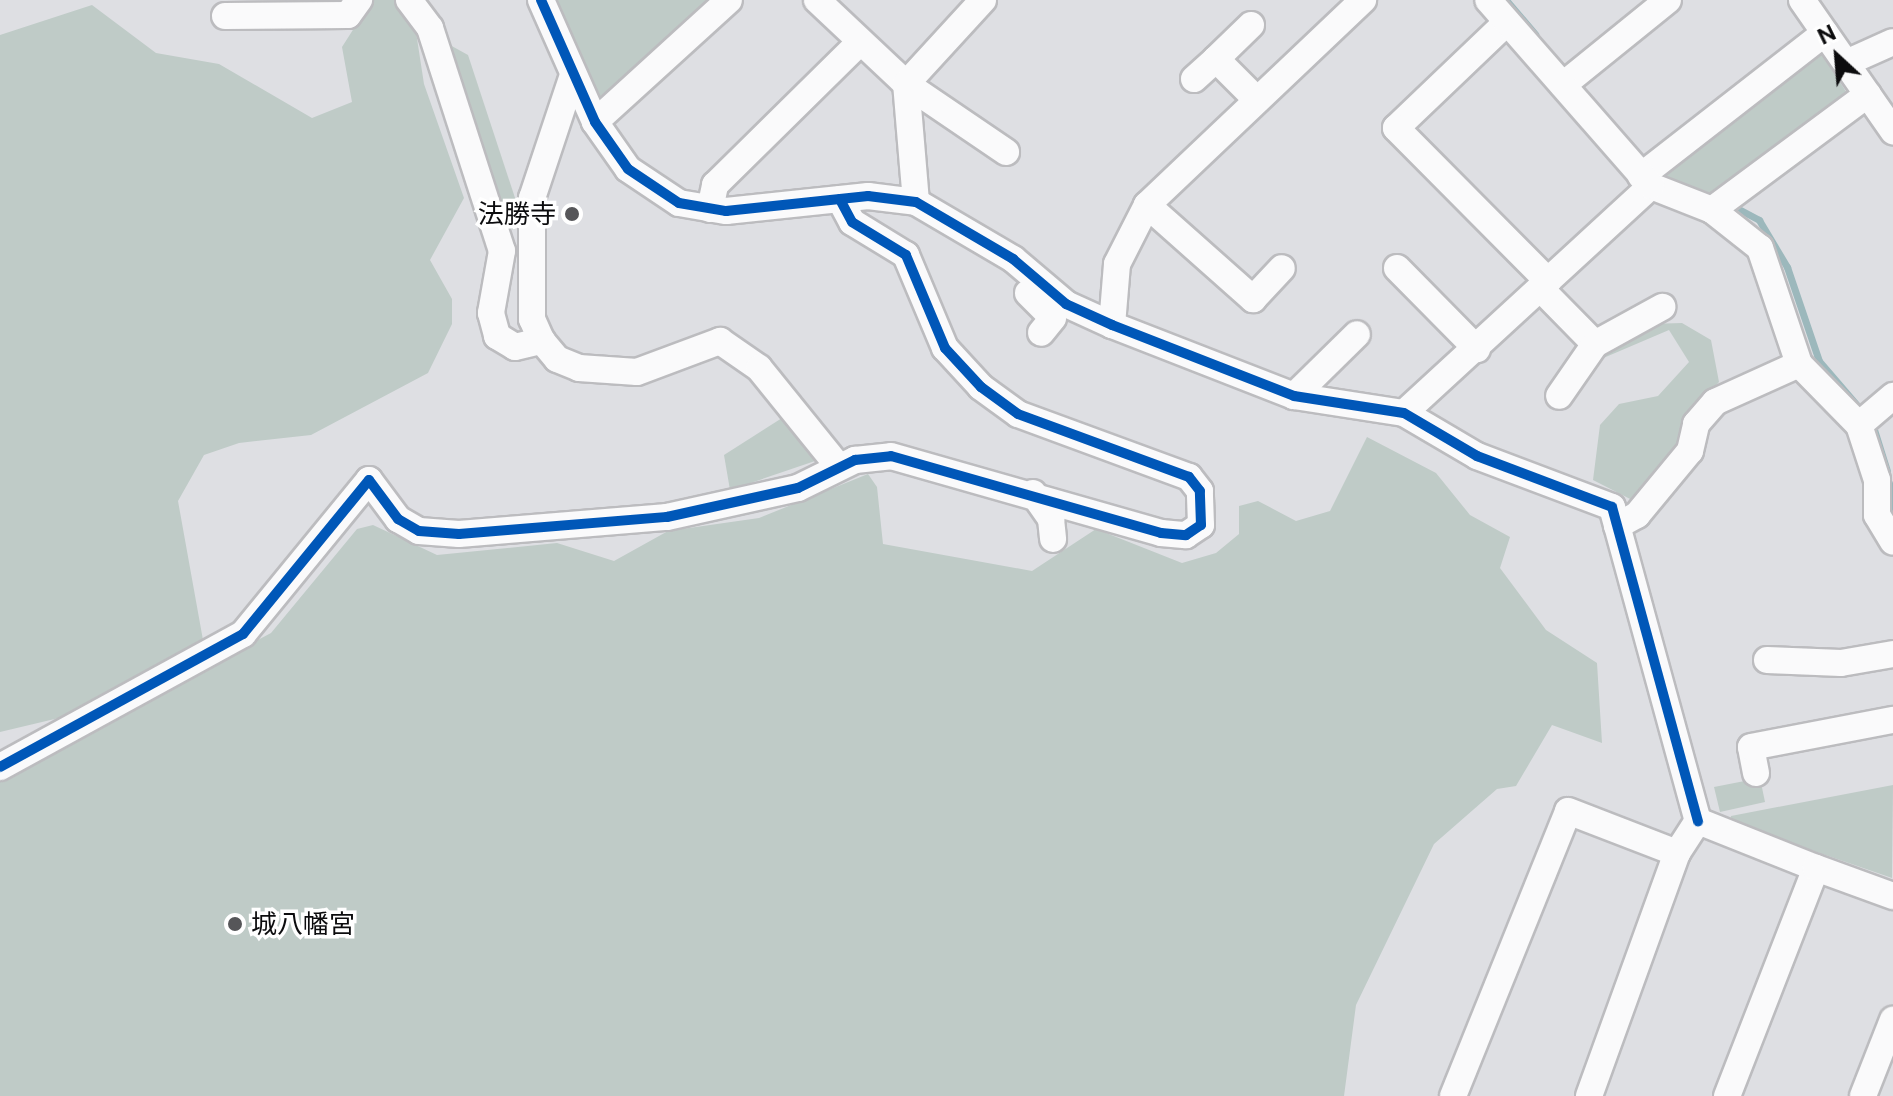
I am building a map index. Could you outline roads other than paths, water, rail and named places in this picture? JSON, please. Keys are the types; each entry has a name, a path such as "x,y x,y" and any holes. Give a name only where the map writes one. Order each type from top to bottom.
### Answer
{"street":[{"path":"225,16 348,15 359,0"},
{"path":"409,0 430,28 502,251 491,313 497,336 515,347 542,341"},
{"path":"541,0 595,122 628,169 679,203 710,209 840,199 916,202 1023,267 1066,304 1112,325 1294,396 1404,413 1477,456 1612,507 1698,821 1677,853 1589,1096"},
{"path":"595,122 729,0"},
{"path":"916,202 906,84 983,0"},
{"path":"1112,325 1117,264 1147,205 1363,0"},
{"path":"1563,85 1668,0"},
{"path":"1802,0 1891,125"},
{"path":"828,1 859,43 906,84 1006,152"},
{"path":"1595,344 1544,284 1396,128 1495,7 1563,85 1651,174 1722,203 1769,262 1799,364 1859,425 1877,480 1877,515 1893,542"},
{"path":"1194,79 1251,25"},
{"path":"1404,413 1477,349 1651,174 1825,33"},
{"path":"1846,63 1893,42"},
{"path":"710,209 715,185 859,43"},
{"path":"1216,59 1257,100"},
{"path":"573,75 532,198 532,319 542,341 557,359 579,368 637,372 720,341 759,368 839,467"},
{"path":"1722,203 1868,94"},
{"path":"0,767 243,634 348,514 369,480 398,519 419,531 459,534 667,517 798,488 839,467 891,456 1033,493 1176,536 1201,525 1203,504 1189,477 1018,414 981,387 945,348 906,255 852,222 840,199"},
{"path":"1147,205 1253,299 1282,268"},
{"path":"1023,267 1016,281 1053,318 1041,333"},
{"path":"1396,268 1477,349"},
{"path":"1559,396 1595,344 1662,307"},
{"path":"1294,396 1357,334"},
{"path":"1617,526 1637,515 1690,451 1696,424 1715,402 1799,364"},
{"path":"1859,425 1893,396"},
{"path":"1033,493 1051,519 1053,539"},
{"path":"1767,660 1841,663 1893,654"},
{"path":"1756,773 1751,747 1893,720"},
{"path":"1453,1096 1568,811 1677,853"},
{"path":"1698,821 1893,896"},
{"path":"1727,1096 1816,868"},
{"path":"1863,1096 1893,1020"}],"waterway":[{"path":"1506,0 1535,34"},
{"path":"1731,205 1759,220 1787,267 1819,361 1856,404"},
{"path":"1872,423 1887,471"},
{"path":"1889,483 1893,509"}],"place":[{"name":"法勝寺","path":"572,214"},
{"name":"城八幡宮","path":"235,924"}]}
